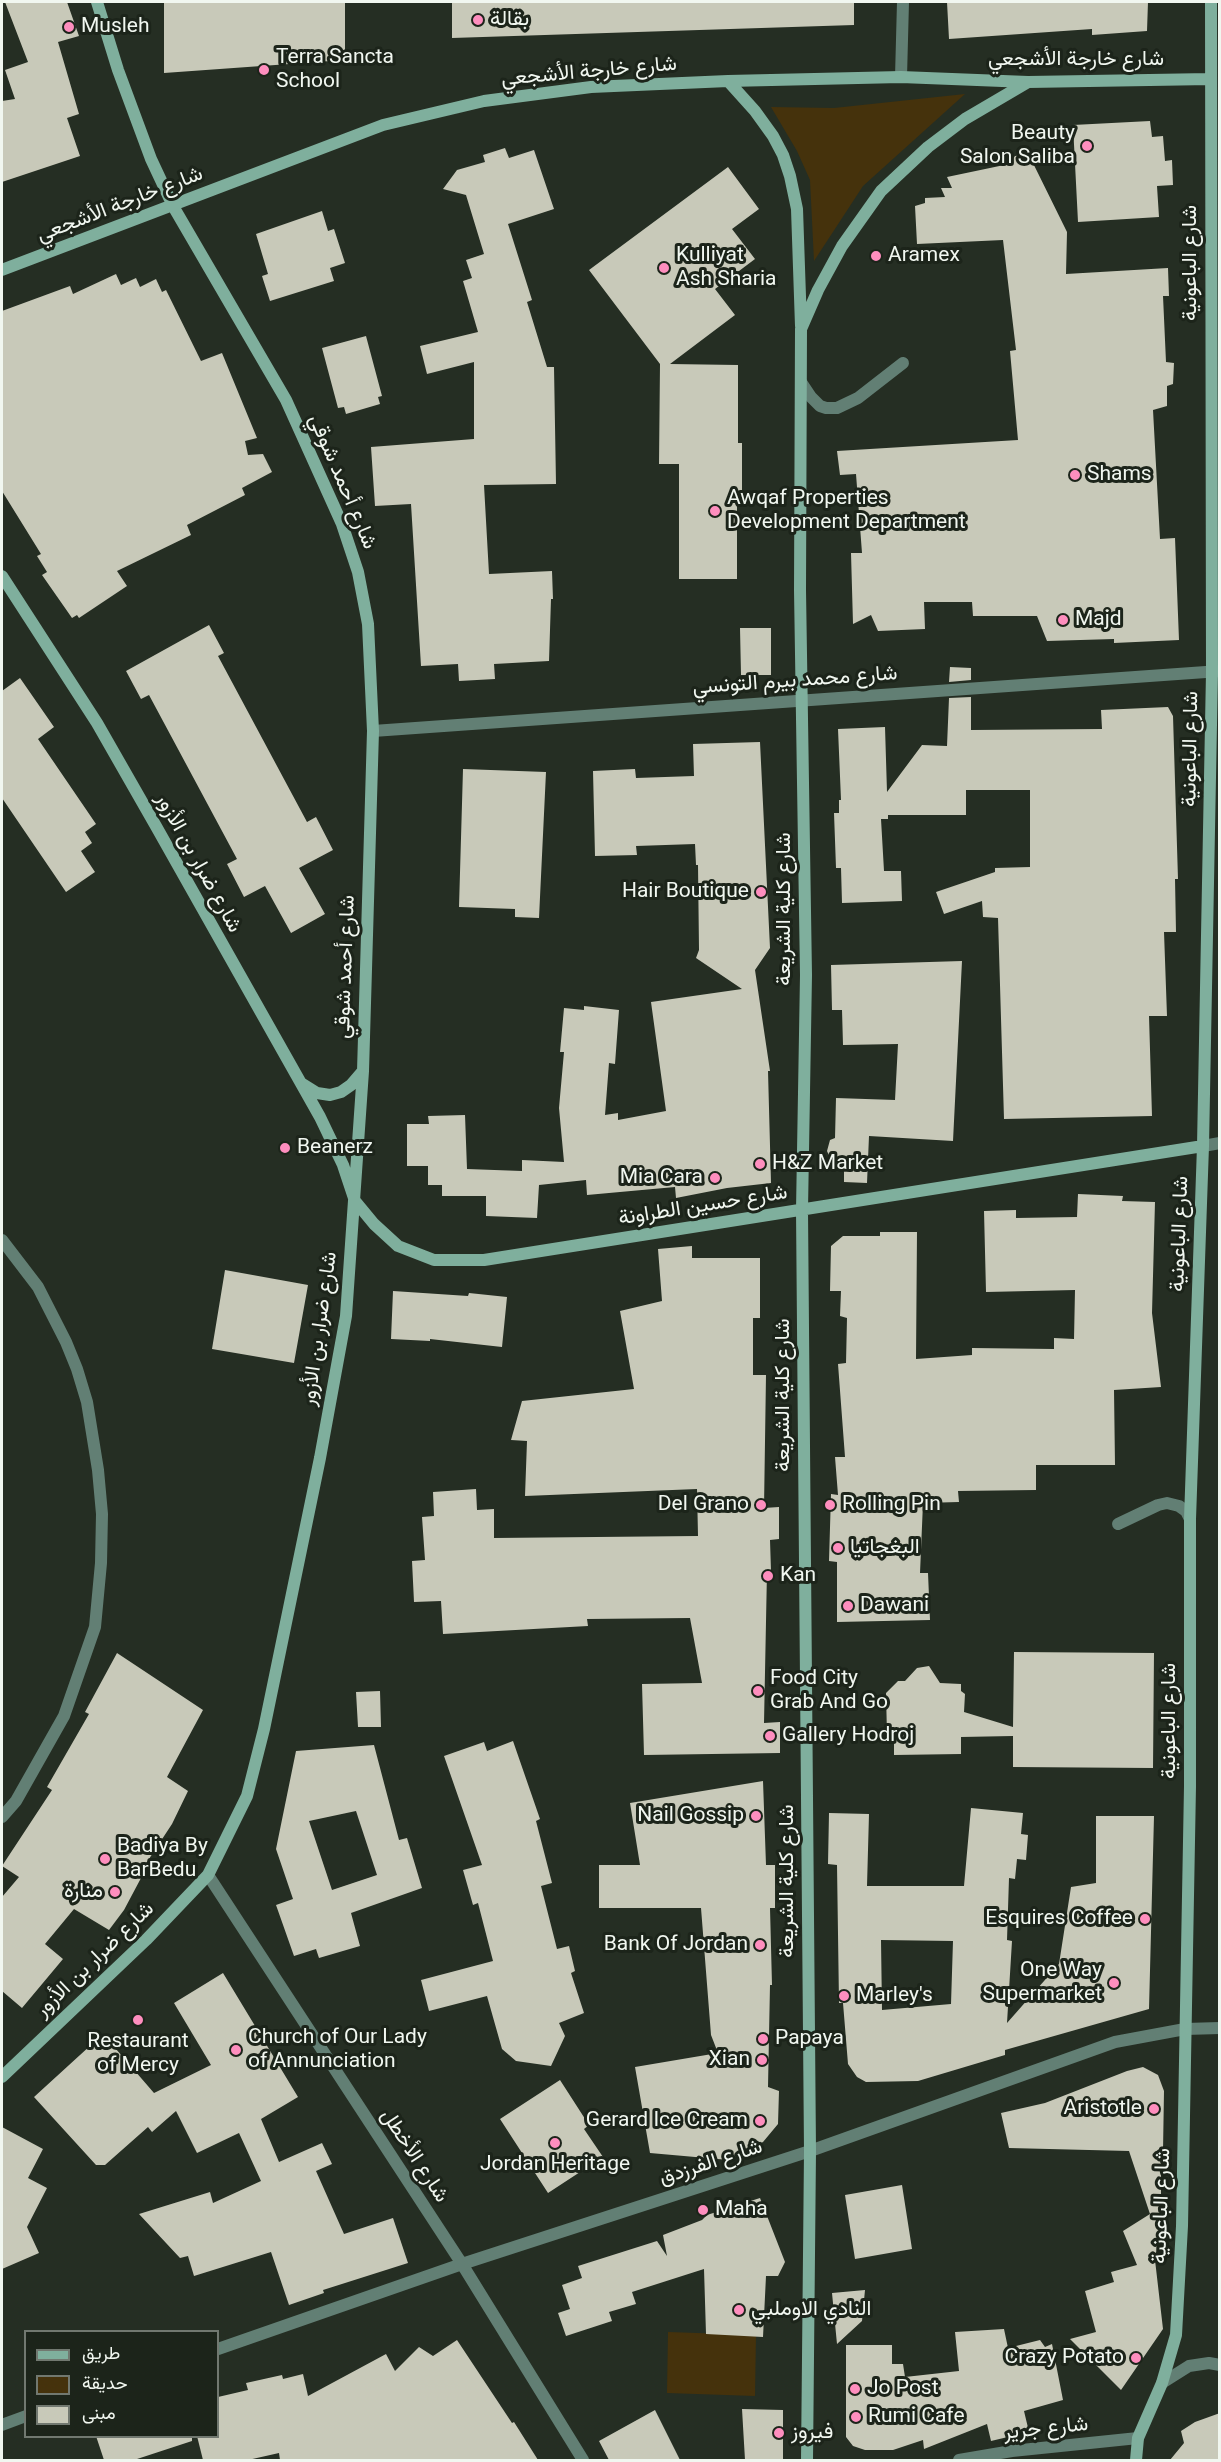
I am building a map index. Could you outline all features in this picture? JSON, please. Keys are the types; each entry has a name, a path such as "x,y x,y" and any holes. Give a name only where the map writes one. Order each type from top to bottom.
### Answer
{"street":[{"name":"شارع أحمد شوقي","path":"97,2 122,81 151,159 173,206 286,400 351,548 368,624 373,731 363,1071 355,1201"},
{"path":"901,77 903,2"},
{"name":"شارع الباعونية","path":"1136,2460 1138,2438 1162,2383 1176,2335 1182,2226 1190,1786 1190,1519 1216,672 1215,79 1211,2"},
{"name":"شارع خارجة الأشجعي","path":"2,270 383,125 484,101 591,87 728,81 901,77 1028,82 1215,79"},
{"name":"شارع كلية الشريعة","path":"728,81 773,135 790,176 797,209 801,329 800,590 806,975 801,1210 810,2151 807,2460"},
{"name":"شارع كلية الشريعة","path":"801,329 842,246 881,191 928,147 956,126 1028,82"},
{"path":"801,382 811,398 820,406 837,408 858,398 903,363"},
{"name":"شارع ضرار بن الأزور","path":"2,576 97,723 300,1082 343,1166 355,1201 346,1316 320,1458 264,1729 247,1796 208,1875 146,1940 2,2077"},
{"name":"شارع محمد بيرم التونسي","path":"373,731 802,699 1216,672"},
{"path":"300,1082 317,1093 330,1095 341,1092 351,1085 363,1071"},
{"name":"شارع حسين الطراونة","path":"355,1201 374,1224 398,1246 434,1260 456,1262 484,1260 1220,1143"},
{"path":"2,1239 38,1287 77,1369 87,1402 99,1470 102,1514 101,1563 95,1627 64,1716 16,1802 2,1817"},
{"path":"1118,1524 1167,1503 1179,1506 1186,1511 1190,1519"},
{"name":"شارع الأخطل","path":"208,1875 462,2264 583,2460"},
{"name":"شارع الفرزدق","path":"219,2349 462,2264 810,2151 1115,2042 1185,2029 1220,2028"},
{"path":"1162,2383 1189,2366 1209,2363 1220,2365"},
{"path":"2,2425 24,2417"},
{"name":"شارع جرير","path":"959,2460 1012,2451 1138,2438"}],"green space":[{"path":"965,94 863,186 814,261 810,180 797,151 771,107 834,108"},
{"path":"668,2332 756,2335 755,2396 667,2393"}],"building":[{"path":"5,2 67,2 79,36 58,42 79,114 67,118 80,156 2,182 2,101 15,99 5,70 28,62"},
{"path":"164,2 345,2 345,60 164,73"},
{"path":"452,2 854,2 854,25 452,38"},
{"path":"947,2 1148,2 1147,31 1092,35 1092,29 949,39"},
{"path":"1150,121 1152,137 1163,136 1165,161 1172,160 1173,185 1157,186 1159,217 1078,222 1073,125"},
{"path":"505,148 509,158 534,150 554,209 508,224 532,300 527,302 547,367 554,367 556,484 484,485 489,574 552,571 553,599 551,599 549,661 494,664 495,679 459,681 458,664 421,666 411,504 375,506 371,447 474,439 474,362 427,374 420,346 478,332 463,281 472,278 466,260 484,254 466,195 443,189 457,170 485,162 483,155"},
{"path":"1029,155 1067,232 1066,274 1168,268 1169,296 1163,296 1166,362 1174,363 1173,384 1167,386 1167,406 1153,410 1160,539 1175,538 1179,640 1114,643 1114,639 1047,641 1037,616 973,616 972,602 924,602 925,629 878,631 871,615 853,624 851,553 862,553 856,474 840,475 837,451 1018,440 1010,351 1016,350 1003,240 917,244 915,206 925,203 925,198 945,197 941,188 952,188 947,177 1009,164 1015,156"},
{"path":"728,167 759,209 732,229 755,259 715,289 735,315 670,364 738,365 738,443 742,443 742,503 737,504 737,579 679,579 679,464 659,464 660,364 589,270"},
{"path":"322,211 328,231 334,229 345,263 330,268 334,281 270,301 262,276 268,274 256,234"},
{"path":"116,274 121,285 136,278 140,287 156,279 162,292 166,290 201,361 222,353 257,438 245,441 248,455 263,454 272,472 242,488 245,495 187,525 191,535 117,571 127,586 79,618 77,615 72,618 42,575 47,572 37,556 41,554 2,491 2,311 70,286 73,294"},
{"path":"366,336 382,396 378,397 380,404 346,414 344,407 338,408 322,348"},
{"path":"209,625 224,653 218,656 307,822 316,817 333,850 299,868 325,914 291,933 265,886 244,897 227,864 237,859 149,695 141,699 126,671"},
{"path":"740,628 771,628 771,675 741,675"},
{"path":"950,667 971,668 971,680 949,682"},
{"path":"20,678 54,727 38,739 96,824 85,832 92,843 81,851 95,872 66,892 2,798 2,691"},
{"path":"971,697 971,730 1102,729 1101,710 1168,707 1173,716 1178,879 1175,879 1176,932 1164,932 1167,1016 1149,1016 1152,1116 1004,1119 998,918 983,917 982,901 944,914 936,892 995,872 995,868 1030,867 1030,790 966,790 966,815 888,815 888,819 881,819 884,871 901,871 902,901 842,903 841,868 836,868 834,813 839,813 839,800 841,800 838,729 885,727 887,792 922,745 947,746 949,698"},
{"path":"760,742 770,948 755,970 770,1071 768,1071 771,1183 727,1188 676,1198 675,1187 587,1195 586,1180 539,1185 537,1218 486,1216 486,1196 442,1196 442,1185 428,1185 428,1166 407,1166 407,1124 429,1124 428,1116 465,1115 467,1169 522,1171 522,1160 564,1162 559,1108 564,1052 560,1052 564,1008 584,1010 584,1006 619,1010 615,1064 609,1063 605,1115 618,1113 618,1120 666,1111 651,1002 742,989 696,958 699,950 698,865 696,865 695,844 636,846 637,855 595,856 593,771 635,769 636,778 694,776 693,744"},
{"path":"463,769 546,772 539,918 515,917 515,909 459,907"},
{"path":"962,961 953,1141 869,1136 867,1183 844,1182 844,1166 831,1160 827,1151 830,1140 835,1138 836,1098 895,1100 898,1044 843,1045 842,1010 832,1010 831,965"},
{"path":"1078,1194 1123,1196 1122,1201 1155,1202 1152,1313 1161,1387 1114,1390 1115,1465 1036,1465 1036,1490 958,1491 959,1502 923,1503 920,1573 928,1573 930,1620 837,1622 837,1562 829,1561 831,1494 838,1495 835,1457 845,1457 838,1364 846,1363 847,1318 840,1316 841,1291 830,1291 831,1246 843,1236 880,1236 880,1232 917,1232 916,1359 972,1355 972,1348 1054,1349 1054,1338 1074,1339 1075,1290 986,1292 984,1211 1016,1210 1016,1218 1077,1217"},
{"path":"692,1246 692,1258 760,1258 760,1318 753,1318 753,1375 766,1375 764,1508 779,1507 779,1539 770,1540 771,1571 767,1571 764,1723 780,1722 780,1753 644,1755 642,1684 702,1683 690,1618 587,1619 588,1626 443,1634 441,1601 414,1602 412,1561 425,1560 422,1517 434,1516 433,1492 476,1489 477,1510 494,1509 494,1538 698,1536 697,1489 525,1496 527,1441 511,1440 522,1401 634,1389 620,1311 662,1301 658,1249"},
{"path":"225,1270 308,1285 294,1363 212,1349"},
{"path":"393,1291 468,1296 469,1293 507,1297 502,1347 430,1339 430,1341 391,1339"},
{"path":"1014,1652 1154,1653 1153,1768 1013,1767 1013,1736 961,1737 961,1754 894,1755 894,1735 887,1735 886,1693 898,1681 905,1681 917,1668 929,1666 940,1683 961,1684 961,1691 965,1694 964,1712 1013,1727"},
{"path":"117,1653 203,1710 167,1777 188,1791 172,1824 147,1862 149,1863 124,1910 109,1930 74,1909 45,1944 63,1959 22,2008 2,1991 2,1897 19,1877 2,1866 52,1790 47,1787 89,1714 85,1712"},
{"path":"380,1691 381,1727 358,1727 356,1692"},
{"path":"513,1741 540,1819 536,1821 552,1883 541,1886 557,1949 569,1946 575,1971 571,1973 584,2013 559,2023 565,2036 551,2066 516,2061 502,2049 487,1996 429,2011 421,1980 493,1961 478,1903 473,1905 463,1870 482,1865 444,1756 484,1742 487,1751"},
{"path":"374,1745 399,1840 407,1838 422,1888 351,1913 360,1946 319,1958 316,1949 294,1956 276,1905 293,1899 276,1849 296,1751","holes":["356,1811 377,1875 332,1890 309,1821"]},
{"path":"763,1781 766,1865 775,1865 775,1908 770,1908 772,1985 770,1985 768,2087 779,2091 778,2124 763,2142 729,2160 650,2153 635,2067 718,2053 711,2035 701,1908 599,1908 599,1865 640,1865 630,1803"},
{"path":"971,1808 1023,1813 1021,1834 1028,1835 1026,1860 1017,1859 1015,1879 1009,1878 1007,1940 1012,1941 1007,2023 1059,1964 1071,1887 1096,1883 1096,1816 1154,1816 1149,2009 1005,2050 1005,2055 918,2081 866,2082 857,2077 848,2064 843,2003 839,2003 837,1865 828,1864 829,1813 869,1814 867,1886 964,1886","holes":["881,1940 953,1941 951,2004 882,2010"]},
{"path":"223,1973 298,2097 261,2119 279,2162 322,2143 332,2164 316,2171 344,2234 393,2218 408,2263 323,2290 324,2293 289,2305 271,2252 194,2276 188,2256 180,2258 139,2214 210,2192 213,2203 261,2181 239,2133 197,2153 176,2111 152,2132 148,2127 105,2165 96,2165 34,2097 103,2034 154,2093 211,2065 174,2003"},
{"path":"1143,2067 1158,2075 1164,2091 1161,2230 1155,2260 1163,2329 1121,2390 1070,2339 1096,2332 1085,2291 1114,2282 1111,2272 1137,2265 1123,2231 1150,2214 1129,2151 1009,2148 1001,2113 1045,2103"},
{"name":"Jordan Heritage","path":"560,2080 589,2125 584,2129 603,2157 548,2193 500,2119"},
{"path":"2,2127 43,2149 28,2178 47,2188 27,2227 39,2253 2,2269"},
{"path":"902,2185 912,2249 855,2259 845,2195"},
{"path":"760,2198 785,2262 778,2276 766,2276 763,2337 706,2334 704,2269 632,2292 636,2304 609,2312 612,2321 566,2336 558,2313 570,2309 562,2285 582,2278 578,2266 657,2241 667,2256 663,2235 702,2220 707,2215"},
{"path":"865,2290 862,2321 837,2344 832,2293"},
{"path":"1004,2329 1008,2348 1040,2340 1045,2347 1052,2344 1063,2400 1024,2411 1029,2432 991,2441 987,2424 924,2449 923,2440 893,2450 865,2450 853,2446 846,2437 846,2345 892,2345 892,2364 903,2364 905,2377 959,2371 955,2332"},
{"path":"457,2340 538,2460 280,2460 279,2453 248,2460 203,2460 198,2438 219,2438 219,2397 248,2390 246,2383 282,2375 283,2379 303,2374 308,2396 386,2354 395,2371 419,2347 433,2356"},
{"path":"742,2409 783,2410 783,2460 745,2460"},
{"path":"655,2410 680,2460 609,2460 599,2441"},
{"path":"1220,2413 1220,2460 1170,2460 1184,2443 1181,2431 1195,2422"},
{"path":"97,2438 192,2438 192,2441 134,2460 104,2460"}],"place":[{"name":"بقالة","path":"478,20"},
{"name":"Musleh","path":"69,27"},
{"name":"Terra Sancta School","path":"264,70"},
{"name":"Beauty Salon Saliba","path":"1087,146"},
{"name":"Aramex","path":"876,256"},
{"name":"Kulliyat Ash Sharia","path":"664,268"},
{"name":"Shams","path":"1075,475"},
{"name":"Awqaf Properties Development Department","path":"715,511"},
{"name":"Majd","path":"1063,620"},
{"name":"Hair Boutique","path":"761,892"},
{"name":"Beanerz","path":"285,1148"},
{"name":"H&Z Market","path":"760,1164"},
{"name":"Mia Cara","path":"715,1178"},
{"name":"Del Grano","path":"761,1505"},
{"name":"Rolling Pin","path":"830,1505"},
{"name":"البغجاتيا","path":"838,1548"},
{"name":"Kan","path":"768,1576"},
{"name":"Dawani","path":"848,1606"},
{"name":"Food City Grab And Go","path":"758,1691"},
{"name":"Gallery Hodroj","path":"770,1736"},
{"name":"Nail Gossip","path":"756,1816"},
{"name":"Badiya By BarBedu","path":"105,1859"},
{"name":"منارة","path":"115,1892"},
{"name":"Esquires Coffee","path":"1145,1919"},
{"name":"Bank Of Jordan","path":"760,1945"},
{"name":"One Way Supermarket","path":"1114,1983"},
{"name":"Marley's","path":"844,1996"},
{"name":"Restaurant of Mercy","path":"138,2020"},
{"name":"Papaya","path":"763,2039"},
{"name":"Church of Our Lady of Annunciation","path":"236,2050"},
{"name":"Xian","path":"762,2060"},
{"name":"Aristotle","path":"1154,2109"},
{"name":"Gerard Ice Cream","path":"760,2121"},
{"name":"Jordan Heritage","path":"555,2143"},
{"name":"Maha","path":"703,2210"},
{"name":"النادي الاوملبي","path":"739,2310"},
{"name":"Crazy Potato","path":"1136,2358"},
{"name":"Jo Post","path":"855,2389"},
{"name":"Rumi Cafe","path":"856,2417"},
{"name":"فيروز","path":"779,2433"}]}
